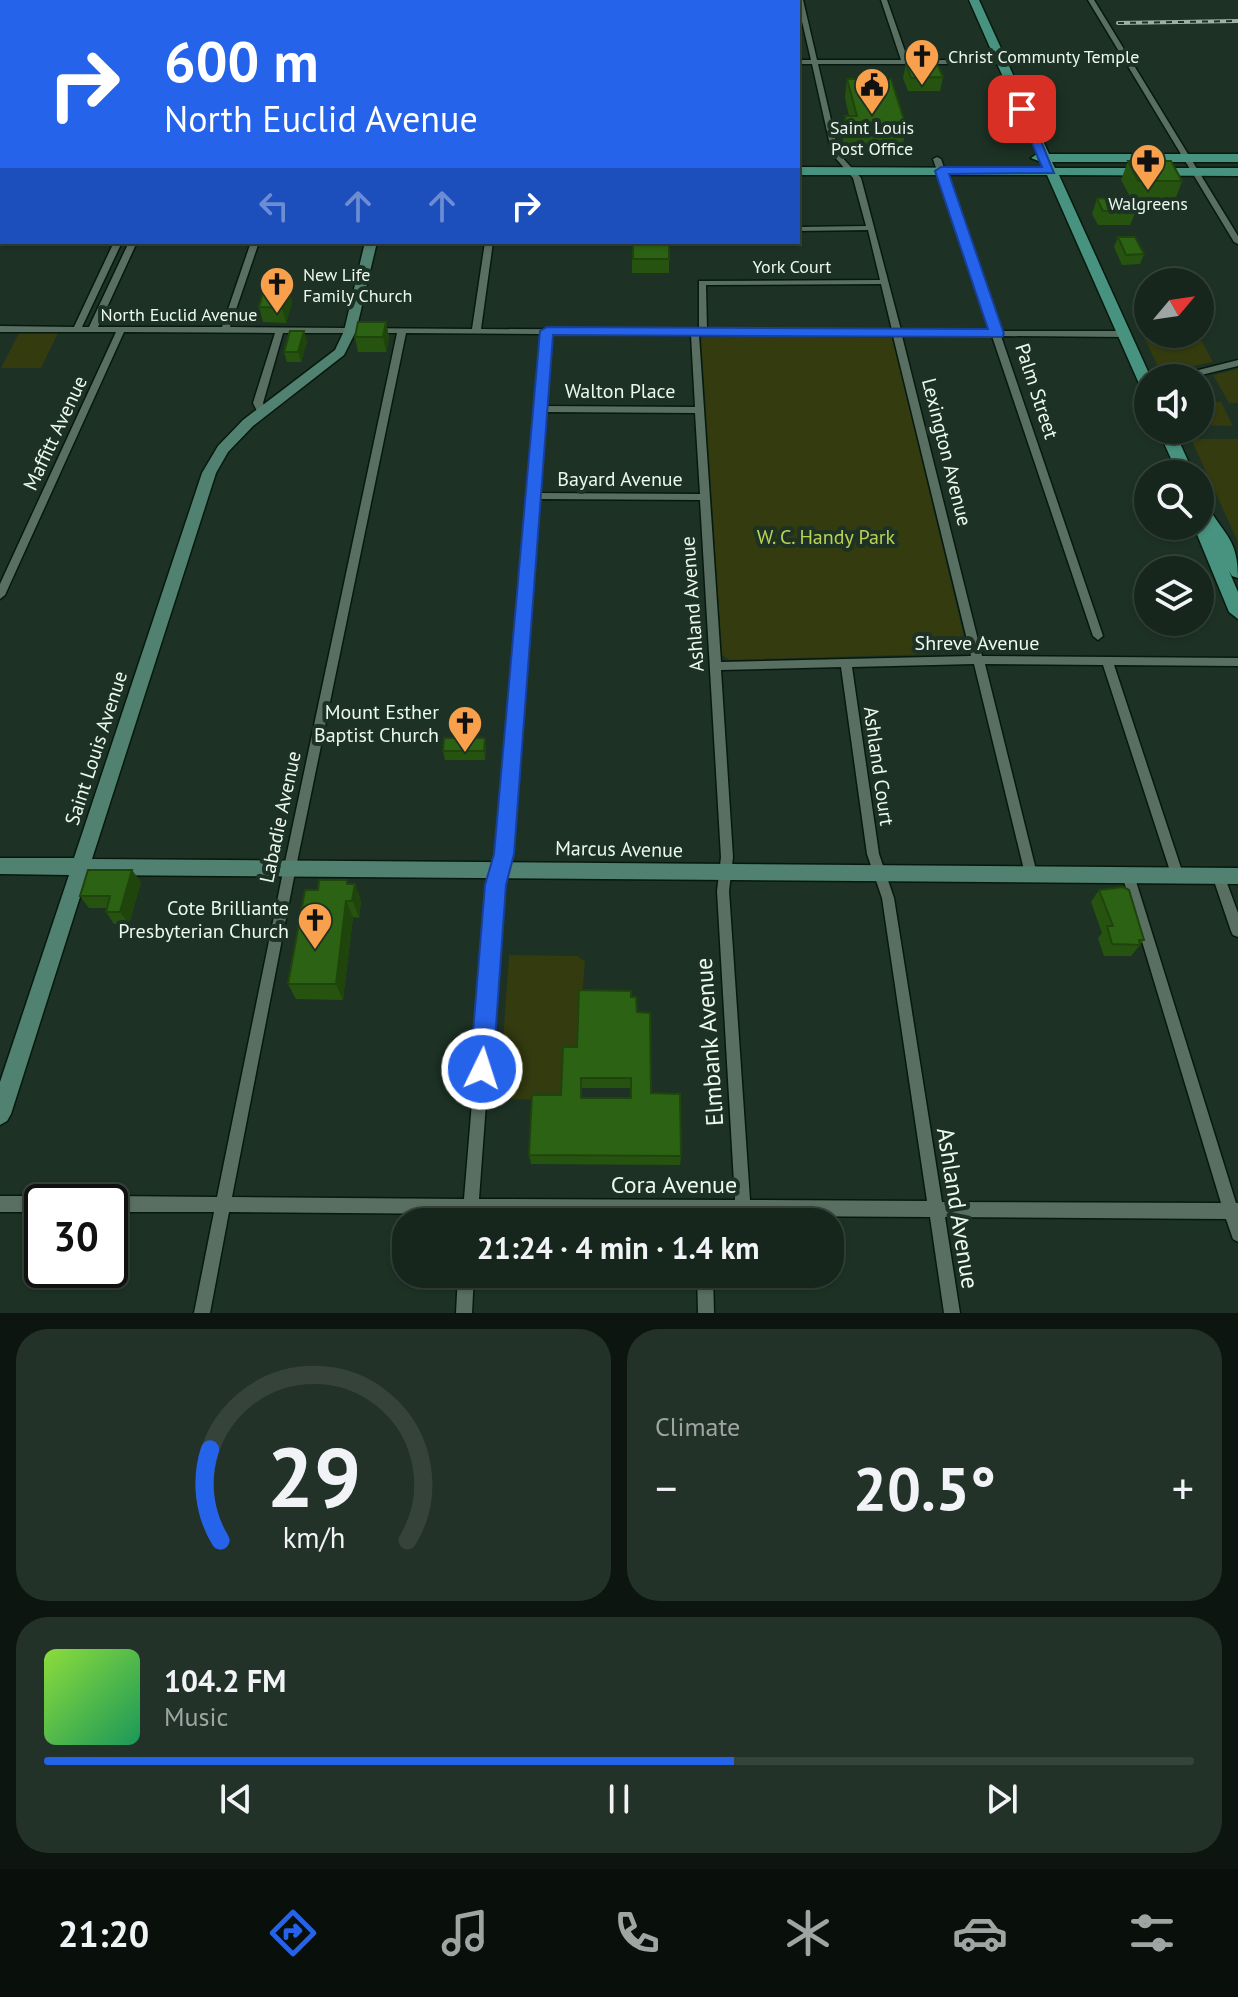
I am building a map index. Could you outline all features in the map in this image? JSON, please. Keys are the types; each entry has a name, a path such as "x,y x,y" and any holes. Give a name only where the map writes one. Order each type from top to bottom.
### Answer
{"main road":[{"path":"974,0 1138,364"},
{"path":"800,171 1238,158"},
{"path":"800,160 939,165"},
{"path":"1047,164 1195,173 1238,172"},
{"path":"1209,540 1232,577 1238,597"},
{"path":"1232,577 1238,612"}],"street":[{"name":"Lexington Avenue","path":"800,0 836,154 857,178 871,228 1031,874"},
{"path":"884,0 905,62"},
{"path":"1091,0 1238,242"},
{"path":"800,62 1001,62"},
{"name":"Palm Street","path":"939,165 1098,636"},
{"path":"800,229 871,228"},
{"path":"77,329 117,244"},
{"path":"92,330 132,244"},
{"path":"225,330 254,244"},
{"name":"Saint Louis Avenue","path":"0,1114 209,473 230,440 261,411 334,358 350,331 371,244"},
{"path":"476,331 489,244"},
{"name":"York Court","path":"702,283 883,282"},
{"name":"Ashland Avenue","path":"702,283 700,410 725,873"},
{"name":"North Euclid Avenue","path":"0,329 1125,334"},
{"name":"Maffitt Avenue","path":"0,595 121,330"},
{"path":"261,411 258,403 280,330"},
{"name":"Labadie Avenue","path":"202,1313 290,867 402,331"},
{"path":"471,1208 496,885 500,869 547,331"},
{"path":"1214,369 1238,363"},
{"name":"Walton Place","path":"541,409 700,410"},
{"name":"Bayard Avenue","path":"534,496 705,497"},
{"name":"Shreve Avenue","path":"716,666 978,660 1238,662"},
{"path":"1107,662 1177,874"},
{"name":"Ashland Court","path":"846,663 873,854 880,873"},
{"name":"Marcus Avenue","path":"0,866 1238,876"},
{"name":"Elmbank Avenue","path":"725,873 723,891 743,1208"},
{"name":"Ashland Avenue","path":"880,873 888,898 952,1313"},
{"path":"1128,875 1234,1211 1238,1234"},
{"path":"1218,875 1238,931"},
{"path":"0,1204 24,1204"},
{"name":"Cora Avenue","path":"128,1204 392,1211"},
{"name":"Cora Avenue","path":"844,1209 1234,1211"},
{"path":"464,1313 465,1288"},
{"path":"705,1288 706,1313"}],"green space":[{"path":"19,333 58,333 41,368 1,368"},
{"name":"W. C. Handy Park","path":"706,335 892,337 968,653 729,660 722,655 701,338"},
{"path":"1149,348 1206,348 1213,362 1204,364 1157,364"},
{"path":"1238,369 1238,403 1229,403 1214,375"},
{"path":"1214,402 1221,402 1233,426 1214,425"},
{"path":"1214,439 1238,439 1238,542 1214,489 1214,460 1201,460 1193,444 1214,444"},
{"path":"509,955 577,956 585,961 577,1058 563,1100 499,1099"}],"building":[{"path":"929,62 931,66 938,66 943,77 911,78 906,64"},
{"path":"847,79 891,79 906,126 847,126 845,116 857,116"},
{"path":"1128,161 1171,161 1182,181 1138,181"},
{"path":"1097,199 1130,199 1136,211 1103,211"},
{"path":"1118,237 1135,237 1144,254 1126,255"},
{"path":"633,244 669,244 669,259 633,259"},
{"path":"275,288 288,288 282,308 259,307 263,293"},
{"path":"358,322 386,322 383,337 355,337"},
{"path":"290,331 304,331 298,352 284,352"},
{"path":"444,738 485,738 484,751 443,751"},
{"path":"88,870 132,870 120,912 106,912 110,896 80,896"},
{"name":"Cote Brilliante Presbyterian Church","path":"319,880 347,880 347,884 355,884 352,901 346,901 336,984 288,984 305,890 318,890"},
{"path":"1123,887 1129,890 1144,940 1139,940 1140,945 1112,944 1107,926 1113,926 1099,890"},
{"path":"579,990 631,991 631,997 636,997 637,1012 650,1013 651,1093 680,1094 681,1156 529,1155 532,1095 561,1095 563,1047 577,1047","holes":["581,1078 631,1078 631,1098 581,1098"]}],"railway":[{"path":"1118,23 1238,21"}],"place":[{"name":"Christ Communty Temple","path":"922,87"},
{"name":"Saint Louis Post Office","path":"872,116"},
{"name":"Walgreens","path":"1148,192"},
{"name":"New Life Family Church","path":"277,315"},
{"name":"Mount Esther Baptist Church","path":"465,754"},
{"name":"Cote Brilliante Presbyterian Church","path":"315,951"}],"route":[{"path":"482,1069 496,885 504,854 547,331 997,334 941,171 1050,171 1022,109"}]}
